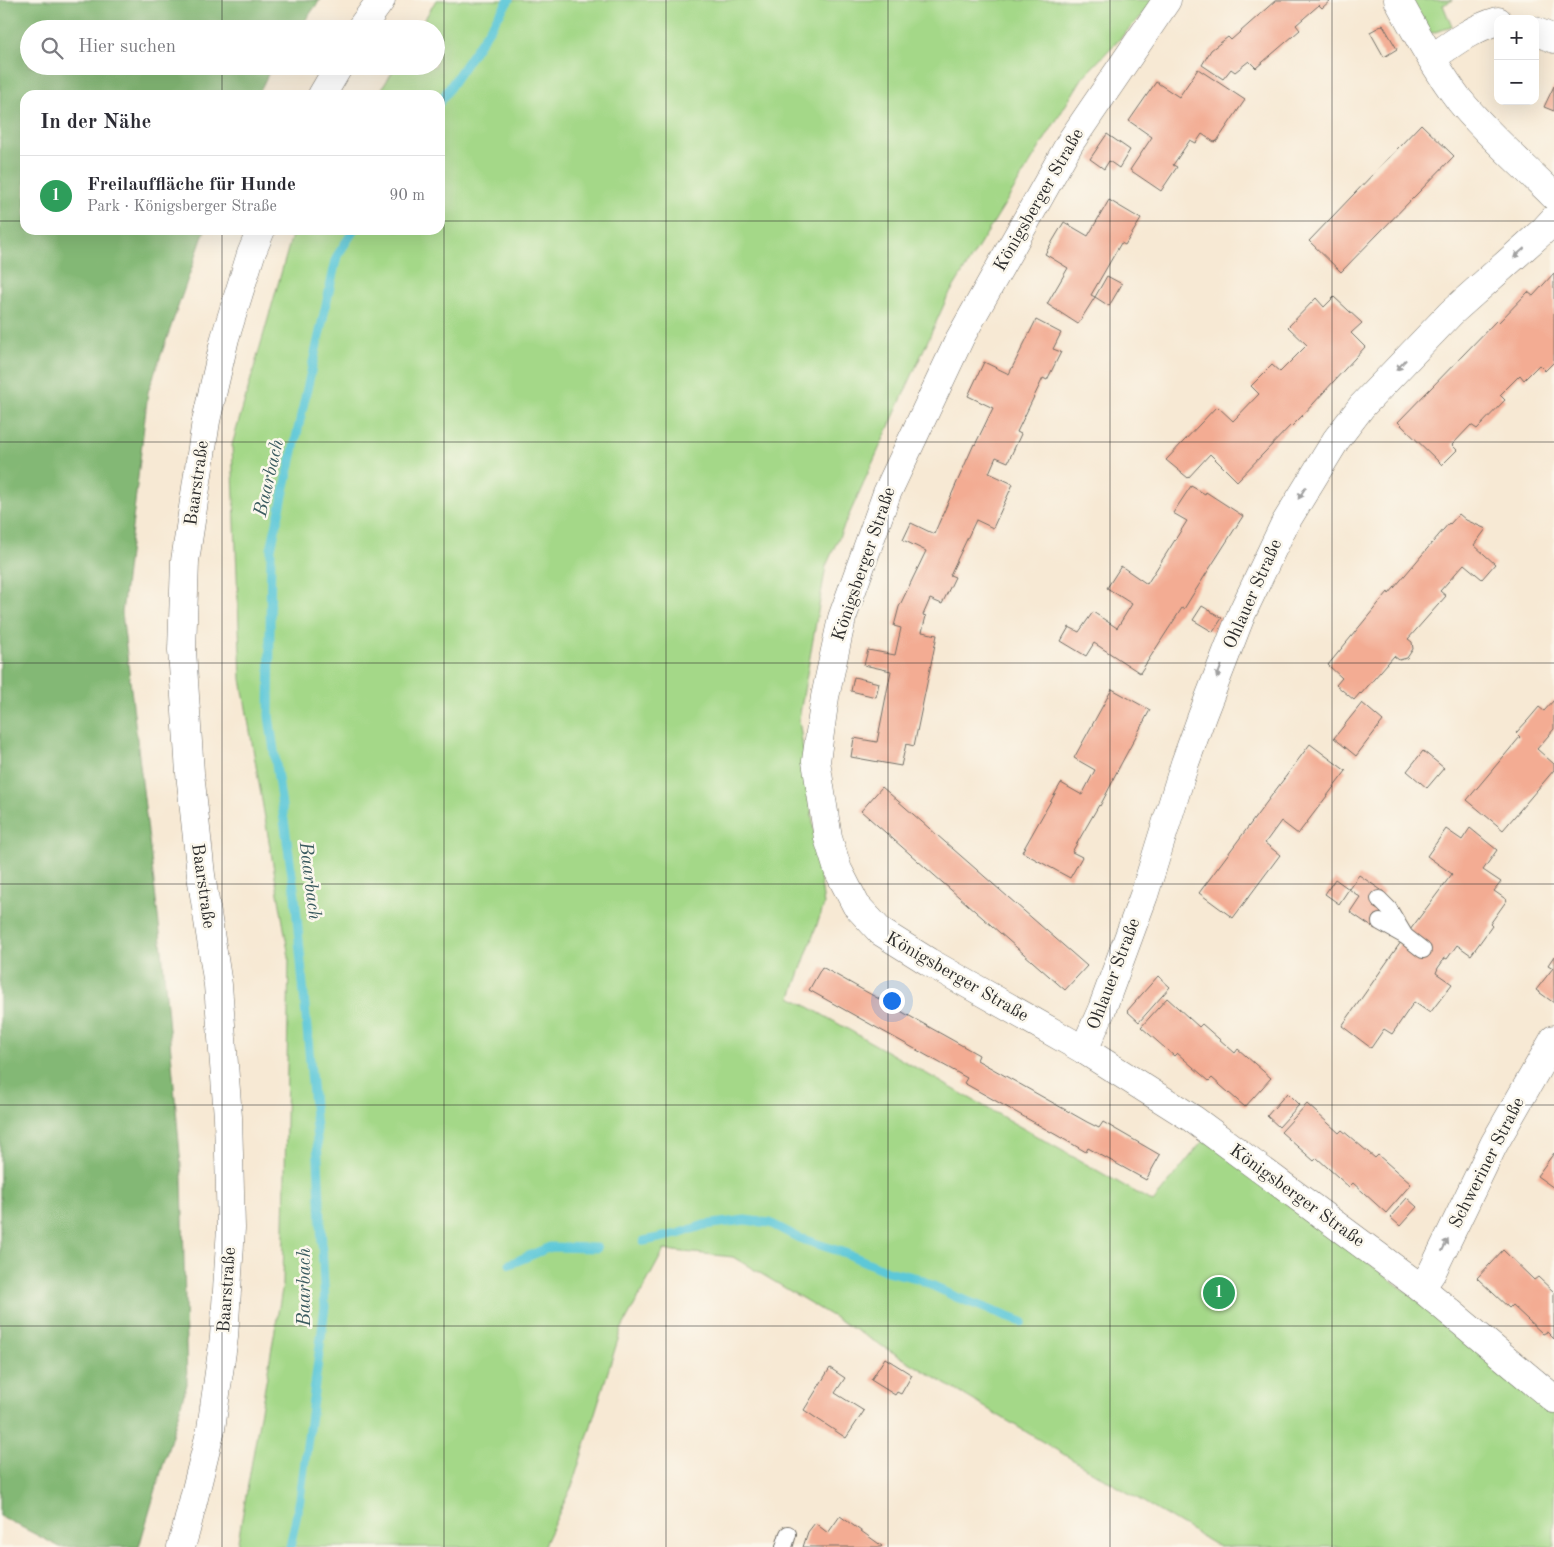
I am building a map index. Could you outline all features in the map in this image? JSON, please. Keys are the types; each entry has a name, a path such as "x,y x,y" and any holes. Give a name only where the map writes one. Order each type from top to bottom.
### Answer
{"street":[{"path":"367,20 381,0"},
{"name":"Königsberger Straße","path":"1167,0 1071,141 960,338 887,493 842,618 825,697 816,761 828,838 838,870 856,905 881,932 929,962 1084,1050 1193,1119 1422,1288 1554,1399"},
{"path":"1398,0 1460,101 1554,196"},
{"path":"1432,58 1459,39 1494,21"},
{"path":"1539,33 1554,39"},
{"path":"325,90 334,75"},
{"name":"Ohlauer Straße","path":"1084,1050 1102,1009 1144,895 1185,763 1202,716 1242,613 1284,525 1336,440 1362,406 1451,313 1554,219"},
{"name":"Baarstraße","path":"180,1547 211,1429 224,1338 231,1228 228,1117 218,985 201,876 190,773 182,650 185,561 206,421 225,338 251,254 259,235"},
{"name":"Schweriner Straße","path":"1422,1288 1432,1272 1494,1144 1554,1039"}],"lane":[{"path":"1379,899 1389,909 1404,936"},
{"path":"1380,922 1423,950"}],"green space":[{"path":"0,0 320,0 306,20 20,20 20,75 268,75 260,90 20,90 20,235 203,235 148,392 122,613 162,950 182,1177 187,1384 139,1547 60,1547 0,1516"},
{"path":"436,0 1157,0 1083,77 947,298 826,566 799,719 824,905 791,997 1153,1202 1206,1137 1554,1406 1554,1547 1219,1547 733,1257 664,1250 621,1330 572,1486 543,1547 237,1547 283,1284 289,957 241,679 232,445 292,235 445,235 445,90 381,90 390,75 445,75 445,20 424,20"},
{"path":"1409,0 1453,0 1443,5 1452,27 1428,34"}],"building":[{"path":"1276,0 1331,0 1322,8 1319,5 1296,25 1300,30 1256,68 1249,61 1235,72 1231,69 1223,79 1202,65 1211,50 1228,37 1231,40"},
{"path":"1383,25 1397,49 1384,57 1370,32"},
{"path":"1198,69 1245,100 1217,141 1214,142 1202,134 1196,143 1190,140 1173,165 1177,167 1161,191 1130,170 1152,137 1129,121 1156,82 1179,97"},
{"path":"1554,86 1554,111 1544,107"},
{"path":"1421,124 1454,156 1341,272 1309,241"},
{"path":"1107,134 1130,150 1119,168 1109,161 1104,169 1090,159"},
{"path":"1109,200 1141,219 1125,245 1121,243 1091,295 1095,297 1078,324 1047,304 1068,268 1045,254 1064,222 1088,236"},
{"path":"1554,273 1554,362 1545,371 1539,365 1524,380 1520,375 1500,395 1505,400 1477,429 1471,425 1452,445 1457,450 1442,465 1398,422 1496,321 1498,323 1528,292 1533,296"},
{"path":"1107,276 1122,284 1109,306 1095,297"},
{"path":"1334,297 1362,323 1351,333 1365,347 1303,415 1237,481 1210,454 1188,478 1166,460 1217,406 1233,421 1259,394 1251,386 1272,365 1280,372 1307,345 1288,327 1316,298 1324,307"},
{"path":"1036,320 1061,333 1053,349 1061,352 1047,380 1043,378 1017,432 1021,434 1008,462 996,457 989,473 1013,484 993,528 976,520 950,575 955,577 942,604 930,599 923,615 926,616 922,632 937,635 914,746 906,744 901,766 851,757 854,738 877,742 891,671 864,665 868,650 895,655 901,628 894,626 899,607 926,551 903,540 911,523 934,534 974,444 993,408 968,396 984,362 1009,374"},
{"path":"1191,486 1205,494 1206,492 1243,516 1184,609 1182,608 1140,673 1094,643 1086,656 1061,641 1069,627 1079,632 1093,612 1117,628 1132,604 1107,588 1121,566 1147,584 1187,521 1173,513"},
{"path":"1459,514 1466,520 1486,529 1474,545 1495,564 1482,579 1464,564 1440,591 1446,596 1408,639 1412,642 1413,649 1407,658 1399,660 1394,656 1354,700 1336,685 1342,678 1328,665 1388,592 1389,594 1449,523"},
{"path":"1202,606 1222,618 1213,632 1193,620"},
{"path":"854,677 879,683 876,697 851,691"},
{"path":"1112,689 1150,710 1100,806 1072,852 1082,857 1070,878 1022,852 1061,783 1082,795 1095,770 1074,758"},
{"path":"1554,700 1554,729 1537,749 1554,764 1554,770 1503,830 1467,800 1520,737 1516,733 1539,707 1544,711"},
{"path":"1362,703 1383,721 1356,756 1334,738"},
{"path":"1310,744 1346,771 1298,834 1281,821 1265,843 1280,855 1233,918 1199,893"},
{"path":"1423,751 1444,768 1427,788 1407,771"},
{"path":"882,787 1087,966 1065,990 861,811"},
{"path":"1470,828 1497,850 1483,870 1501,882 1494,891 1507,900 1490,924 1492,926 1471,955 1457,945 1438,968 1436,973 1452,984 1430,1013 1414,1002 1392,1034 1384,1029 1371,1048 1342,1026 1452,874 1427,856 1446,829 1462,840"},
{"path":"1359,875 1384,892 1373,907 1385,914 1375,929 1350,912 1360,897 1349,889"},
{"path":"1335,879 1349,889 1339,904 1325,894"},
{"path":"1554,956 1554,1003 1536,990 1553,968 1548,965"},
{"path":"822,967 979,1055 977,1060 1087,1122 1099,1128 1103,1122 1160,1155 1146,1180 1088,1148 1086,1152 964,1083 967,1078 809,990"},
{"path":"1158,976 1170,987 1139,1022 1127,1011"},
{"path":"1167,998 1199,1027 1202,1024 1235,1053 1238,1049 1271,1078 1245,1107 1212,1078 1209,1081 1177,1053 1174,1056 1141,1027"},
{"path":"1287,1093 1299,1105 1279,1127 1267,1116"},
{"path":"1307,1104 1339,1133 1342,1130 1375,1158 1378,1155 1411,1184 1386,1213 1353,1183 1349,1187 1317,1158 1314,1161 1281,1132"},
{"path":"1554,1153 1554,1188 1537,1176"},
{"path":"1407,1198 1417,1207 1400,1226 1390,1217"},
{"path":"1503,1250 1534,1280 1538,1277 1554,1292 1554,1339 1547,1332 1543,1334 1512,1305 1509,1308 1477,1278"},
{"path":"885,1358 912,1375 901,1394 897,1392 895,1395 871,1380"},
{"path":"830,1368 845,1378 835,1393 864,1411 846,1438 804,1410"},
{"path":"840,1516 882,1546 803,1547 808,1532 815,1523 828,1533"}],"waterway":[{"name":"Baarbach","path":"445,95 509,0"},
{"name":"Baarbach","path":"290,1547 300,1499 325,1307 317,1139 295,896 269,716 271,549 337,256 351,235"},
{"path":"644,1241 678,1234 704,1225 745,1220 770,1223 799,1238 845,1253 887,1271 917,1278 956,1297 1022,1322"},
{"path":"510,1264 550,1247 597,1248"}],"place":[{"name":"Freilauffläche für Hunde","path":"1219,1293"}]}
